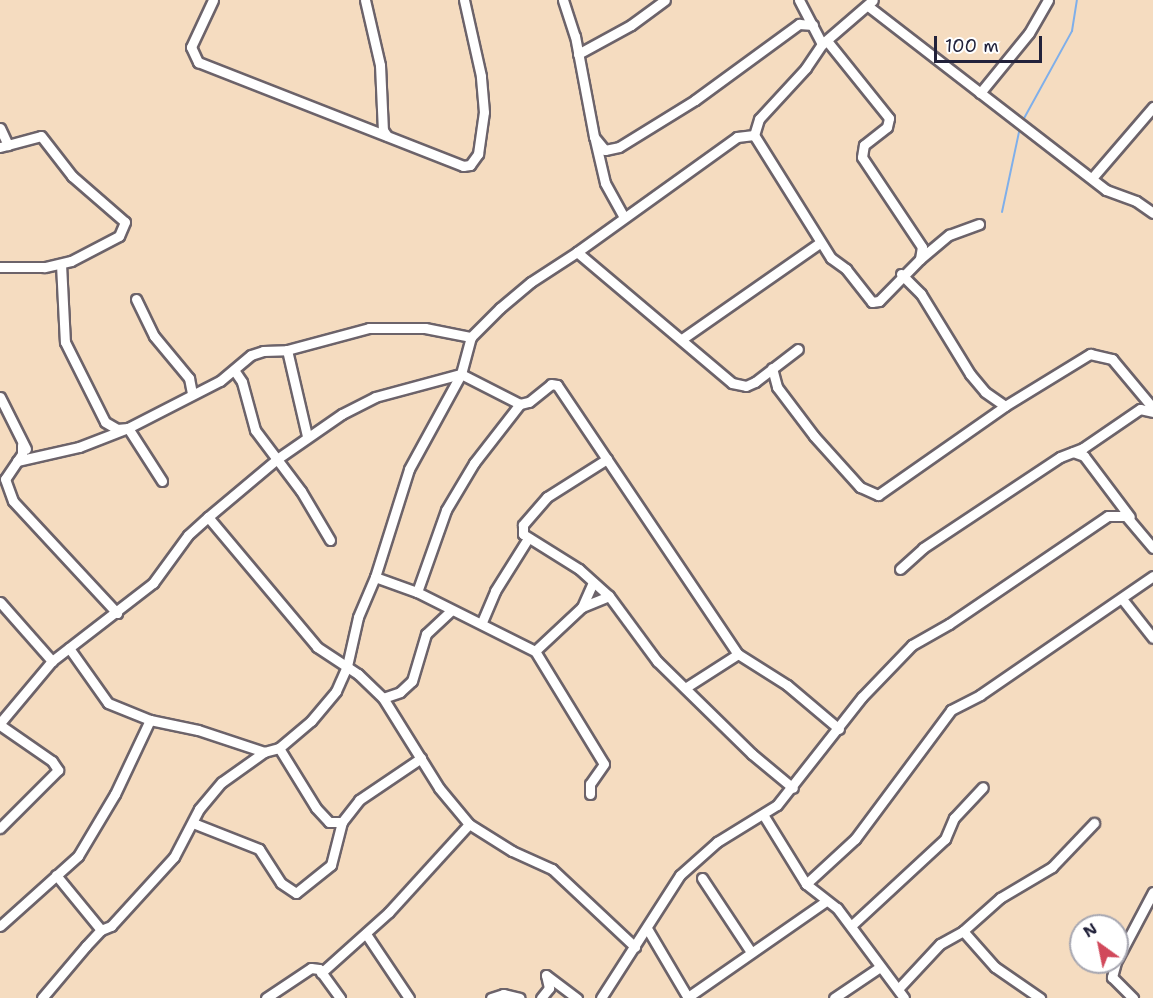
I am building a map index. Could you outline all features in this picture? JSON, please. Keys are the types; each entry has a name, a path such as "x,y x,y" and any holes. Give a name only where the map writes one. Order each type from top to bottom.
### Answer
{"street":[{"path":"213,0 191,47 194,59 463,166 470,165 478,154 484,112 481,76 464,0"},
{"path":"365,0 380,65 383,130 387,136"},
{"path":"563,0 575,36 601,174 624,217"},
{"path":"578,54 588,45 614,36 665,0"},
{"path":"799,0 825,43 889,118 886,127 864,145 862,157 880,189 921,241 920,259"},
{"path":"980,93 1029,33 1048,0"},
{"path":"979,224 949,235 902,274 879,301 872,302 821,242 754,135 759,119 806,68 825,43 871,3 980,93 1106,190 1136,201 1153,213"},
{"path":"594,137 605,150 619,147 695,100 799,24 813,25"},
{"path":"575,36 588,45"},
{"path":"1092,178 1153,107"},
{"path":"0,128 4,146 41,136 72,176 125,222 119,236 61,264 0,267"},
{"path":"37,998 46,994 101,930 111,926 174,857 199,809 222,782 264,752 279,748 323,707 347,666 362,607 375,577 409,469 461,374 471,337 531,282 578,252 737,137 754,135"},
{"path":"682,339 821,242"},
{"path":"578,252 740,386 755,382 798,349"},
{"path":"61,264 65,342 105,422 117,429 128,428"},
{"path":"902,274 921,294 970,374 985,392 1005,406"},
{"path":"136,299 154,336 189,378 192,393"},
{"path":"17,462 36,455 79,447 128,428 234,370 251,355 287,350 369,328 425,328 471,337"},
{"path":"287,350 308,436"},
{"path":"772,368 777,387 814,436 860,487 878,495 1005,406 1078,360 1099,354 1112,358 1153,410"},
{"path":"234,370 242,382 255,430 277,459 330,540"},
{"path":"0,828 58,770 52,761 0,724 52,661 153,583 188,535 277,459 308,436 375,397 461,374 520,404 529,402 551,384 557,386 738,654 788,685 839,729"},
{"path":"0,397 22,445 36,455"},
{"path":"417,592 456,491 520,404"},
{"path":"900,569 923,548 1060,457 1073,452 1140,410 1153,410"},
{"path":"128,428 162,481"},
{"path":"22,445 17,462 5,479 13,501 117,613"},
{"path":"1073,452 1092,466 1153,548"},
{"path":"482,622 495,591 527,540 523,525 547,498 607,459"},
{"path":"601,998 648,930 680,875 717,842 764,816 794,788 862,697 912,645 949,624 1108,516 1122,514 1134,523"},
{"path":"208,517 317,647 347,666 383,698 439,789 469,824 512,851 552,869 635,947"},
{"path":"527,540 569,562 609,596 657,661 752,754 794,788"},
{"path":"806,884 855,839 951,710 980,695 1123,600 1153,576"},
{"path":"375,577 417,592 451,611 482,622 536,651 604,764 590,784 590,794"},
{"path":"582,607 593,582"},
{"path":"536,651 582,607 609,596"},
{"path":"1123,600 1153,638"},
{"path":"0,603 52,661"},
{"path":"383,698 400,692 412,681 426,633 451,611"},
{"path":"69,648 108,703 150,720 198,730 264,752"},
{"path":"685,688 738,654"},
{"path":"0,926 78,856 115,794 150,720"},
{"path":"279,748 316,808 329,822 342,822"},
{"path":"193,823 259,849 280,883 296,893 331,865 342,822 366,793 421,758"},
{"path":"852,925 945,839 954,818 984,787"},
{"path":"764,816 806,884 852,925 904,998"},
{"path":"898,989 940,944 963,931 986,908 1052,867 1094,823"},
{"path":"321,973 366,934 469,824"},
{"path":"56,874 101,930"},
{"path":"702,878 751,952"},
{"path":"1129,938 1153,892"},
{"path":"648,930 688,998 826,901"},
{"path":"963,931 995,967 1040,998"},
{"path":"366,934 409,998"},
{"path":"834,998 880,967"},
{"path":"266,998 311,968 321,973 340,998"},
{"path":"1113,974 1112,977 1133,998"},
{"path":"541,998 549,988 546,975 577,998"},
{"path":"491,998 503,996 520,998"}],"waterway":[{"path":"1022,122 1072,31 1077,0"},
{"path":"1002,212 1020,127"}]}
